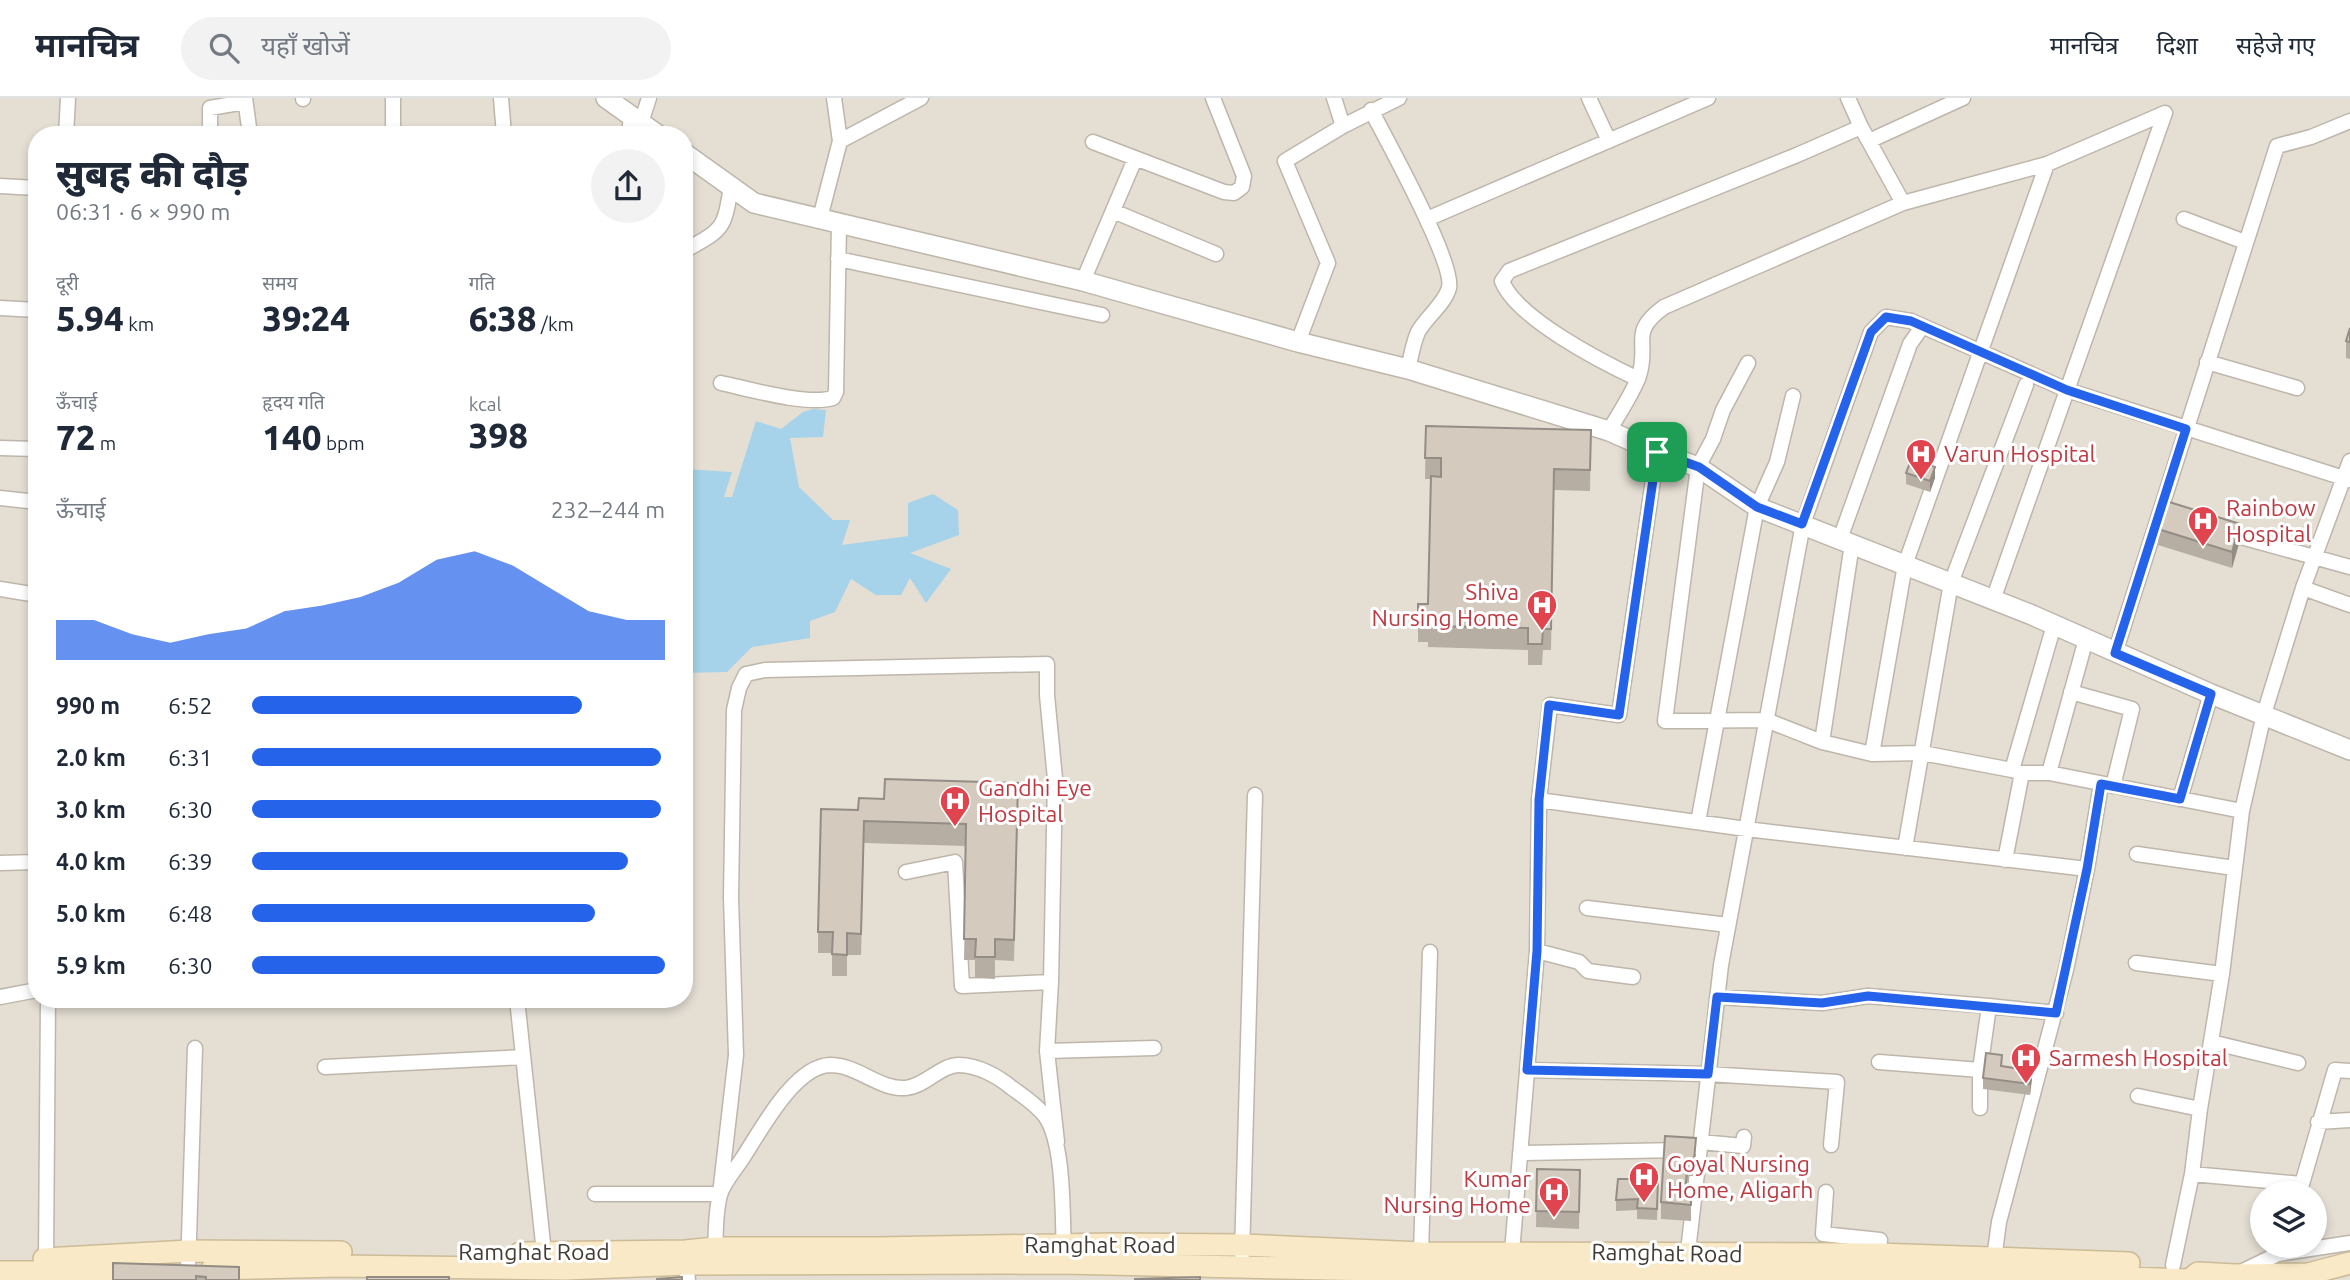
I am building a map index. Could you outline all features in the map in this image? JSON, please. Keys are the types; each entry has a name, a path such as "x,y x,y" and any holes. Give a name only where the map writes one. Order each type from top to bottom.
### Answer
{"main road":[{"name":"Ramghat Road","path":"0,1272 188,1261 246,1274 339,1273 450,1260 544,1253 715,1256 881,1264 1064,1254 1242,1256 1512,1252 1686,1265 2038,1278 2189,1280 2198,1273"},
{"name":"Ramghat Road","path":"1064,1254 1114,1272 1242,1256 1554,1277 1686,1265 1878,1254 2189,1266 2198,1273 2241,1278 2307,1274 2350,1264"},
{"name":"Ramghat Road","path":"0,1258 188,1261 450,1260 565,1269 687,1272 715,1256"}],"street":[{"path":"66,126 68,98"},
{"path":"393,98 393,126"},
{"path":"501,98 503,126"},
{"path":"606,98 634,124 649,98"},
{"path":"820,218 840,141 834,98"},
{"path":"840,141 922,98"},
{"path":"1093,142 1223,192 1234,193 1242,187 1244,176 1213,98"},
{"path":"1334,98 1343,126"},
{"path":"1298,341 1328,263 1285,161 1371,110 1399,98"},
{"path":"1589,98 1609,141"},
{"path":"1427,219 1708,98"},
{"path":"1848,98 1903,204"},
{"path":"1869,141 1963,98"},
{"path":"210,126 210,108 245,100 249,126"},
{"path":"1371,110 1427,219 1449,275 1449,286 1418,332 1408,369"},
{"path":"1609,430 1642,367 1642,328 1664,307 1903,204 2047,164 2165,113 1993,600"},
{"path":"2115,653 2166,514 2186,429 2277,146 2311,137 2350,121"},
{"path":"1638,379 1592,357 1534,316 1507,293 1502,281 1509,271 1861,127"},
{"path":"693,159 754,203 1083,281 1408,369 1609,430 1699,467 1757,507 1993,600 2211,694 2350,750"},
{"path":"1083,281 1135,159"},
{"path":"1872,754 1905,565 2047,164"},
{"path":"0,186 28,188"},
{"path":"693,246 718,232 726,216 731,186"},
{"path":"1113,211 1216,254"},
{"path":"2184,219 2245,242"},
{"path":"721,383 807,400 823,401 833,398 836,392 839,225"},
{"path":"838,259 1102,315"},
{"path":"0,308 28,310"},
{"path":"1686,1265 1728,925 1802,524 1871,332 1886,317 1911,321 2067,390 2346,479"},
{"path":"1822,743 1846,542 1910,344 1922,327"},
{"path":"2207,362 2297,388"},
{"path":"1748,363 1723,410 1699,467 1665,721 1766,720 1822,743 1872,754 1922,753 2017,772 2049,773 2242,811"},
{"path":"1905,848 1951,583 2026,385"},
{"path":"1698,822 1757,507 1777,462 1793,396"},
{"path":"0,448 28,449"},
{"path":"1512,1252 1537,951 1539,800 1549,705 1619,715 1657,452"},
{"path":"2173,1265 2192,1174 2222,974 2242,811 2264,714 2303,588 2346,479 2350,461"},
{"path":"0,498 28,501"},
{"path":"2211,528 2350,567"},
{"path":"2303,588 2350,604"},
{"path":"0,590 28,594"},
{"path":"2005,860 2017,772 2054,625"},
{"path":"2049,773 2086,639"},
{"path":"715,1256 736,1055 731,898 734,710 739,688 746,674 765,670 1047,664 1047,695 1055,779 1047,1051 1057,1142 1064,1254"},
{"path":"1994,1259 1999,1222 2056,1013 2107,785 2132,709 2071,692"},
{"path":"2180,799 2211,694"},
{"path":"1242,1256 1255,794"},
{"path":"1539,800 1746,829 2087,869"},
{"path":"2137,854 2234,869"},
{"path":"0,863 28,862"},
{"path":"906,872 955,862 962,986 1051,982"},
{"path":"1587,908 1728,925"},
{"path":"1537,951 1579,962 1588,971 1633,976"},
{"path":"1421,1253 1430,952"},
{"path":"2136,963 2222,974"},
{"path":"0,997 28,992"},
{"path":"1717,997 1822,1003 1868,996 2056,1013"},
{"path":"1980,1108 1980,1070 1989,1006"},
{"path":"46,1259 48,1008"},
{"path":"518,1008 544,1253"},
{"path":"2211,1042 2298,1063"},
{"path":"188,1261 195,1048"},
{"path":"1047,1051 1154,1048"},
{"path":"325,1067 523,1057"},
{"path":"1879,1062 1980,1070"},
{"path":"720,1194 784,1096 810,1071 829,1065 852,1069 889,1086 906,1088 921,1084 939,1072 958,1065 979,1069 1003,1080 1045,1116 1057,1142"},
{"path":"1527,1070 1708,1074 1837,1082 1831,1145"},
{"path":"2192,1174 2302,1184 2335,1070 2350,1071"},
{"path":"2138,1096 2200,1109"},
{"path":"2318,1122 2350,1120"},
{"path":"1520,1153 1743,1146 1744,1137"},
{"path":"1826,1192 1823,1234 1880,1240 1878,1254"},
{"path":"595,1194 720,1194"},
{"path":"2241,1278 2278,1254 2350,1243"}],"shaded area":[{"path":"0,98 2350,98 2350,1280 0,1280"}],"water":[{"path":"813,409 826,410 823,437 790,438 799,487 833,520 850,520 842,545 908,536 908,503 933,494 958,510 959,535 910,553 951,569 926,603 910,578 901,595 876,595 851,579 835,612 810,621 810,638 752,647 727,672 693,673 693,470 732,472 724,497 732,497 756,421 781,429 803,412"}],"building":[{"path":"1426,426 1591,430 1590,470 1554,469 1551,629 1543,629 1542,644 1528,644 1528,628 1428,626 1428,621 1418,620 1418,604 1428,604 1431,476 1441,477 1441,458 1425,458"},
{"path":"1912,458 1935,467 1930,481 1906,473"},
{"path":"2166,501 2240,524 2232,552 2158,529"},
{"path":"885,779 1018,783 1014,940 995,939 995,957 975,957 976,939 964,939 966,824 864,821 861,934 847,933 847,955 832,954 833,932 818,932 821,809 858,810 859,798 884,799"},
{"path":"1986,1053 2002,1055 2001,1066 2014,1068 2015,1056 2033,1059 2030,1084 1983,1078"},
{"path":"1665,1136 1696,1138 1694,1160 1688,1159 1685,1195 1691,1195 1691,1205 1661,1202"},
{"path":"1537,1169 1580,1170 1579,1212 1536,1211"},
{"path":"1618,1179 1658,1179 1657,1209 1637,1208 1638,1199 1616,1200"},
{"path":"113,1263 239,1267 239,1280 206,1280 206,1277 196,1276 196,1280 113,1280"},
{"path":"367,1277 449,1277 449,1280 367,1280"},
{"path":"682,1277 682,1280 657,1280 657,1279"},
{"path":"1200,1277 1200,1280 1134,1279"}],"place":[{"name":"Varun Hospital","path":"1921,481"},
{"name":"Rainbow Hospital","path":"2203,548"},
{"name":"Shiva Nursing Home","path":"1542,632"},
{"name":"Gandhi Eye Hospital","path":"955,828"},
{"name":"Sarmesh Hospital","path":"2026,1085"},
{"name":"Goyal Nursing Home, Aligarh","path":"1644,1204"},
{"name":"Kumar Nursing Home","path":"1554,1219"}],"route":[{"path":"1886,317 1911,321 2067,390 2186,429 2115,653 2211,694 2180,799 2101,784 2087,869 2056,1013 1868,996 1822,1003 1717,997 1708,1074 1527,1070 1537,951 1539,800 1549,705 1619,715 1657,452 1699,467 1757,507 1802,524 1871,332 1886,317"}]}
